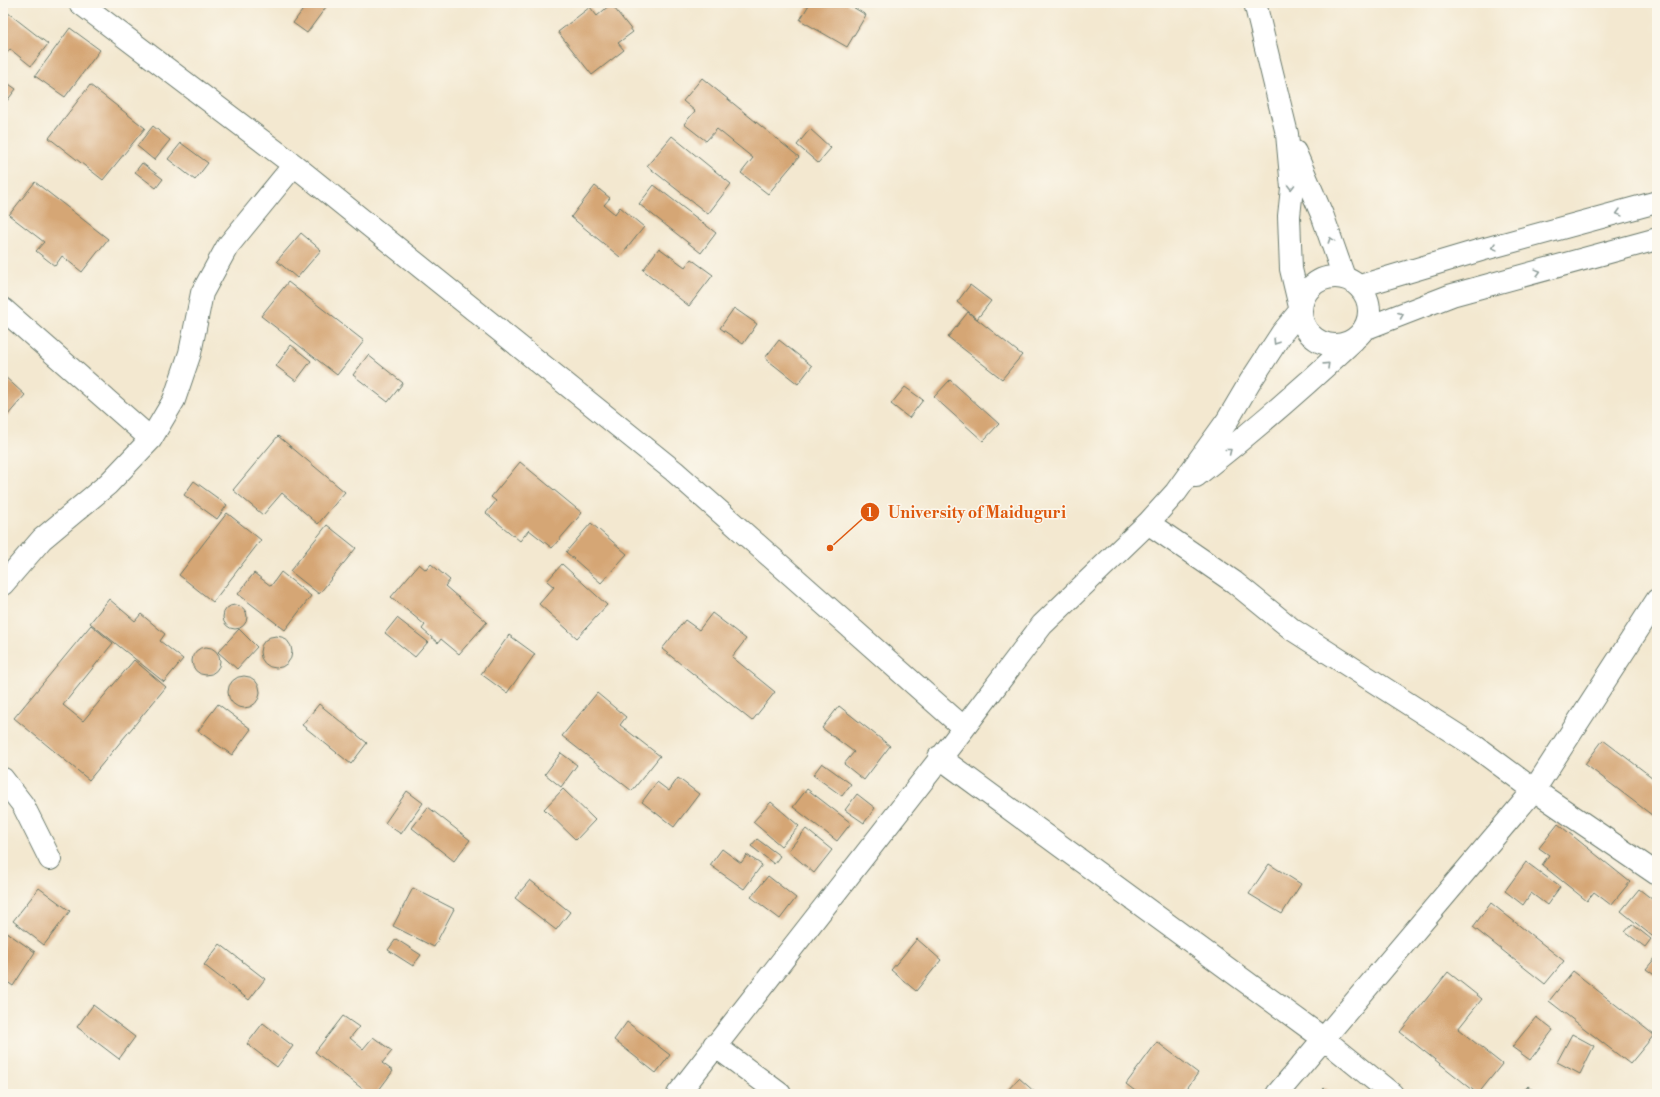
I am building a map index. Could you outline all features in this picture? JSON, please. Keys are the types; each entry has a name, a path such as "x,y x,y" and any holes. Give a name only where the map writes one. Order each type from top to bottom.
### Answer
{"street":[{"path":"80,3 294,165 674,471 964,728"},
{"path":"1255,3 1287,134 1292,188 1289,216 1291,269 1303,324 1309,334 1319,341 1330,345 1343,344 1359,335 1452,295 1657,239"},
{"path":"1176,492 1253,431 1306,386 1359,335 1368,321 1369,307 1365,294 1352,282 1287,134"},
{"path":"3,584 42,539 108,484 151,439 174,400 190,353 202,293 227,247 294,165"},
{"path":"678,1094 714,1045 939,757 964,728 1042,625 1148,523 1176,492 1227,421 1250,382 1282,333 1300,309 1305,293 1315,282 1329,276 1352,282 1481,250 1657,202"},
{"path":"3,310 151,439"},
{"path":"1148,523 1234,582 1293,630 1476,747 1534,790 1657,874"},
{"path":"1277,1094 1534,790 1657,600"},
{"path":"939,757 1324,1039 1392,1094"},
{"path":"3,779 23,805 50,859"},
{"path":"714,1045 780,1094"}],"building":[{"path":"308,3 321,3 326,7 307,33 293,23"},
{"path":"810,3 846,3 866,15 847,47 800,20"},
{"path":"611,4 633,32 618,43 624,50 592,75 558,32 590,7 597,16"},
{"path":"3,9 48,44 31,66 10,49 3,58"},
{"path":"70,28 100,50 65,97 35,76"},
{"path":"702,78 799,157 768,194 741,173 753,158 717,129 706,141 684,124 695,111 683,101"},
{"path":"3,80 16,89 3,106"},
{"path":"90,85 145,128 103,180 49,138"},
{"path":"153,126 170,140 154,160 137,146"},
{"path":"810,129 831,148 818,163 797,145"},
{"path":"672,136 731,184 708,214 647,166"},
{"path":"181,143 208,163 195,180 168,159"},
{"path":"142,163 163,179 156,188 135,172"},
{"path":"35,182 108,239 82,272 62,256 55,266 36,251 44,242 9,215"},
{"path":"654,185 716,233 701,253 639,204"},
{"path":"595,186 610,198 604,205 615,214 620,207 644,227 620,257 571,217"},
{"path":"301,233 321,250 297,278 277,261"},
{"path":"659,248 685,267 691,259 713,275 689,306 643,270"},
{"path":"288,282 364,341 337,375 261,316"},
{"path":"970,285 991,301 977,319 957,302"},
{"path":"734,308 757,324 743,344 720,328"},
{"path":"968,312 1022,355 1002,379 948,337"},
{"path":"779,340 812,366 798,384 765,358"},
{"path":"291,345 311,361 296,381 276,366"},
{"path":"368,355 403,383 388,402 353,375"},
{"path":"3,375 25,395 7,416 3,412"},
{"path":"950,380 999,424 983,441 934,397"},
{"path":"905,387 923,400 909,418 891,404"},
{"path":"278,436 345,492 318,524 282,493 263,515 233,490"},
{"path":"520,462 582,513 552,548 529,530 520,541 486,513 496,501 491,497"},
{"path":"194,481 227,505 217,519 184,495"},
{"path":"227,513 261,540 213,602 179,575"},
{"path":"591,523 627,554 601,583 566,552"},
{"path":"327,525 356,548 319,594 290,571"},
{"path":"419,564 426,570 431,564 450,580 445,586 487,622 459,654 441,639 438,643 422,629 425,625 391,597"},
{"path":"562,564 607,605 577,638 539,604 554,587 547,581"},
{"path":"281,572 311,596 285,630 238,594 254,573 271,586"},
{"path":"109,599 135,621 141,614 165,634 160,641 183,659 164,682 90,623"},
{"path":"235,605 243,609 247,617 243,625 235,629 227,625 223,617 227,609"},
{"path":"712,613 746,639 732,657 775,692 752,721 662,649 685,620 699,630"},
{"path":"397,618 428,642 415,657 385,633"},
{"path":"91,625 113,643 63,705 83,721 134,660 166,687 89,780 14,718"},
{"path":"239,629 257,647 237,669 218,652"},
{"path":"509,635 535,654 507,693 481,674"},
{"path":"276,636 282,637 289,643 292,652 291,658 285,665 276,668 270,667 263,661 260,652 261,646 267,639"},
{"path":"206,647 216,651 220,661 216,671 206,675 196,671 192,661 196,651"},
{"path":"244,676 250,677 257,683 260,692 259,698 253,705 244,708 238,707 231,701 228,692 229,686 235,679"},
{"path":"597,693 626,717 620,725 660,756 632,791 562,736"},
{"path":"218,704 251,729 232,755 198,731"},
{"path":"319,704 367,743 351,764 302,725"},
{"path":"839,706 890,746 864,780 844,764 854,752 822,728"},
{"path":"1603,740 1657,781 1657,819 1585,764"},
{"path":"561,753 577,765 561,787 545,774"},
{"path":"822,763 851,784 842,796 813,775"},
{"path":"678,778 699,794 674,827 642,802 657,782 669,791"},
{"path":"563,789 595,820 576,840 544,809"},
{"path":"807,789 851,823 837,841 793,807"},
{"path":"407,791 423,803 401,834 385,823"},
{"path":"857,794 875,808 864,823 845,810"},
{"path":"771,802 799,826 781,846 753,822"},
{"path":"428,807 470,840 454,861 412,828"},
{"path":"1558,824 1630,882 1611,905 1594,892 1587,901 1542,865 1549,855 1539,848"},
{"path":"806,829 832,850 814,873 788,851"},
{"path":"757,839 780,856 774,864 751,846"},
{"path":"722,849 741,863 747,855 762,865 744,889 710,865"},
{"path":"1526,862 1560,887 1547,905 1531,893 1523,905 1505,891"},
{"path":"1269,864 1301,884 1282,914 1249,894"},
{"path":"768,876 796,898 780,919 751,897"},
{"path":"530,880 570,912 556,930 515,898"},
{"path":"39,888 70,911 44,945 13,921"},
{"path":"413,888 454,909 434,947 393,926"},
{"path":"1639,889 1657,903 1657,940 1621,911"},
{"path":"1491,903 1564,961 1545,984 1473,927"},
{"path":"1632,924 1651,939 1645,947 1625,932"},
{"path":"6,932 35,952 13,986 3,979 3,936"},
{"path":"396,939 421,955 413,966 388,950"},
{"path":"917,939 941,960 916,991 891,970"},
{"path":"220,944 265,979 249,1000 204,965"},
{"path":"1656,957 1657,958 1657,977 1646,969"},
{"path":"1573,971 1654,1035 1630,1064 1549,1001"},
{"path":"1448,972 1482,999 1458,1029 1502,1064 1478,1094 1400,1032"},
{"path":"93,1005 135,1037 119,1059 77,1027"},
{"path":"343,1016 359,1027 350,1038 363,1049 373,1037 392,1051 382,1063 393,1071 376,1094 369,1094 315,1052"},
{"path":"1536,1017 1553,1030 1530,1060 1512,1047"},
{"path":"627,1022 670,1055 656,1073 614,1040"},
{"path":"263,1023 293,1046 277,1067 247,1044"},
{"path":"1572,1034 1594,1046 1580,1074 1557,1062"},
{"path":"1157,1042 1198,1073 1183,1094 1139,1094 1126,1084"},
{"path":"1019,1078 1037,1094 1004,1094"},
{"path":"1528,1086 1538,1094 1521,1094"},
{"path":"1324,1088 1331,1094 1319,1094"}],"place":[{"name":"University of Maiduguri","path":"830,548"}]}
